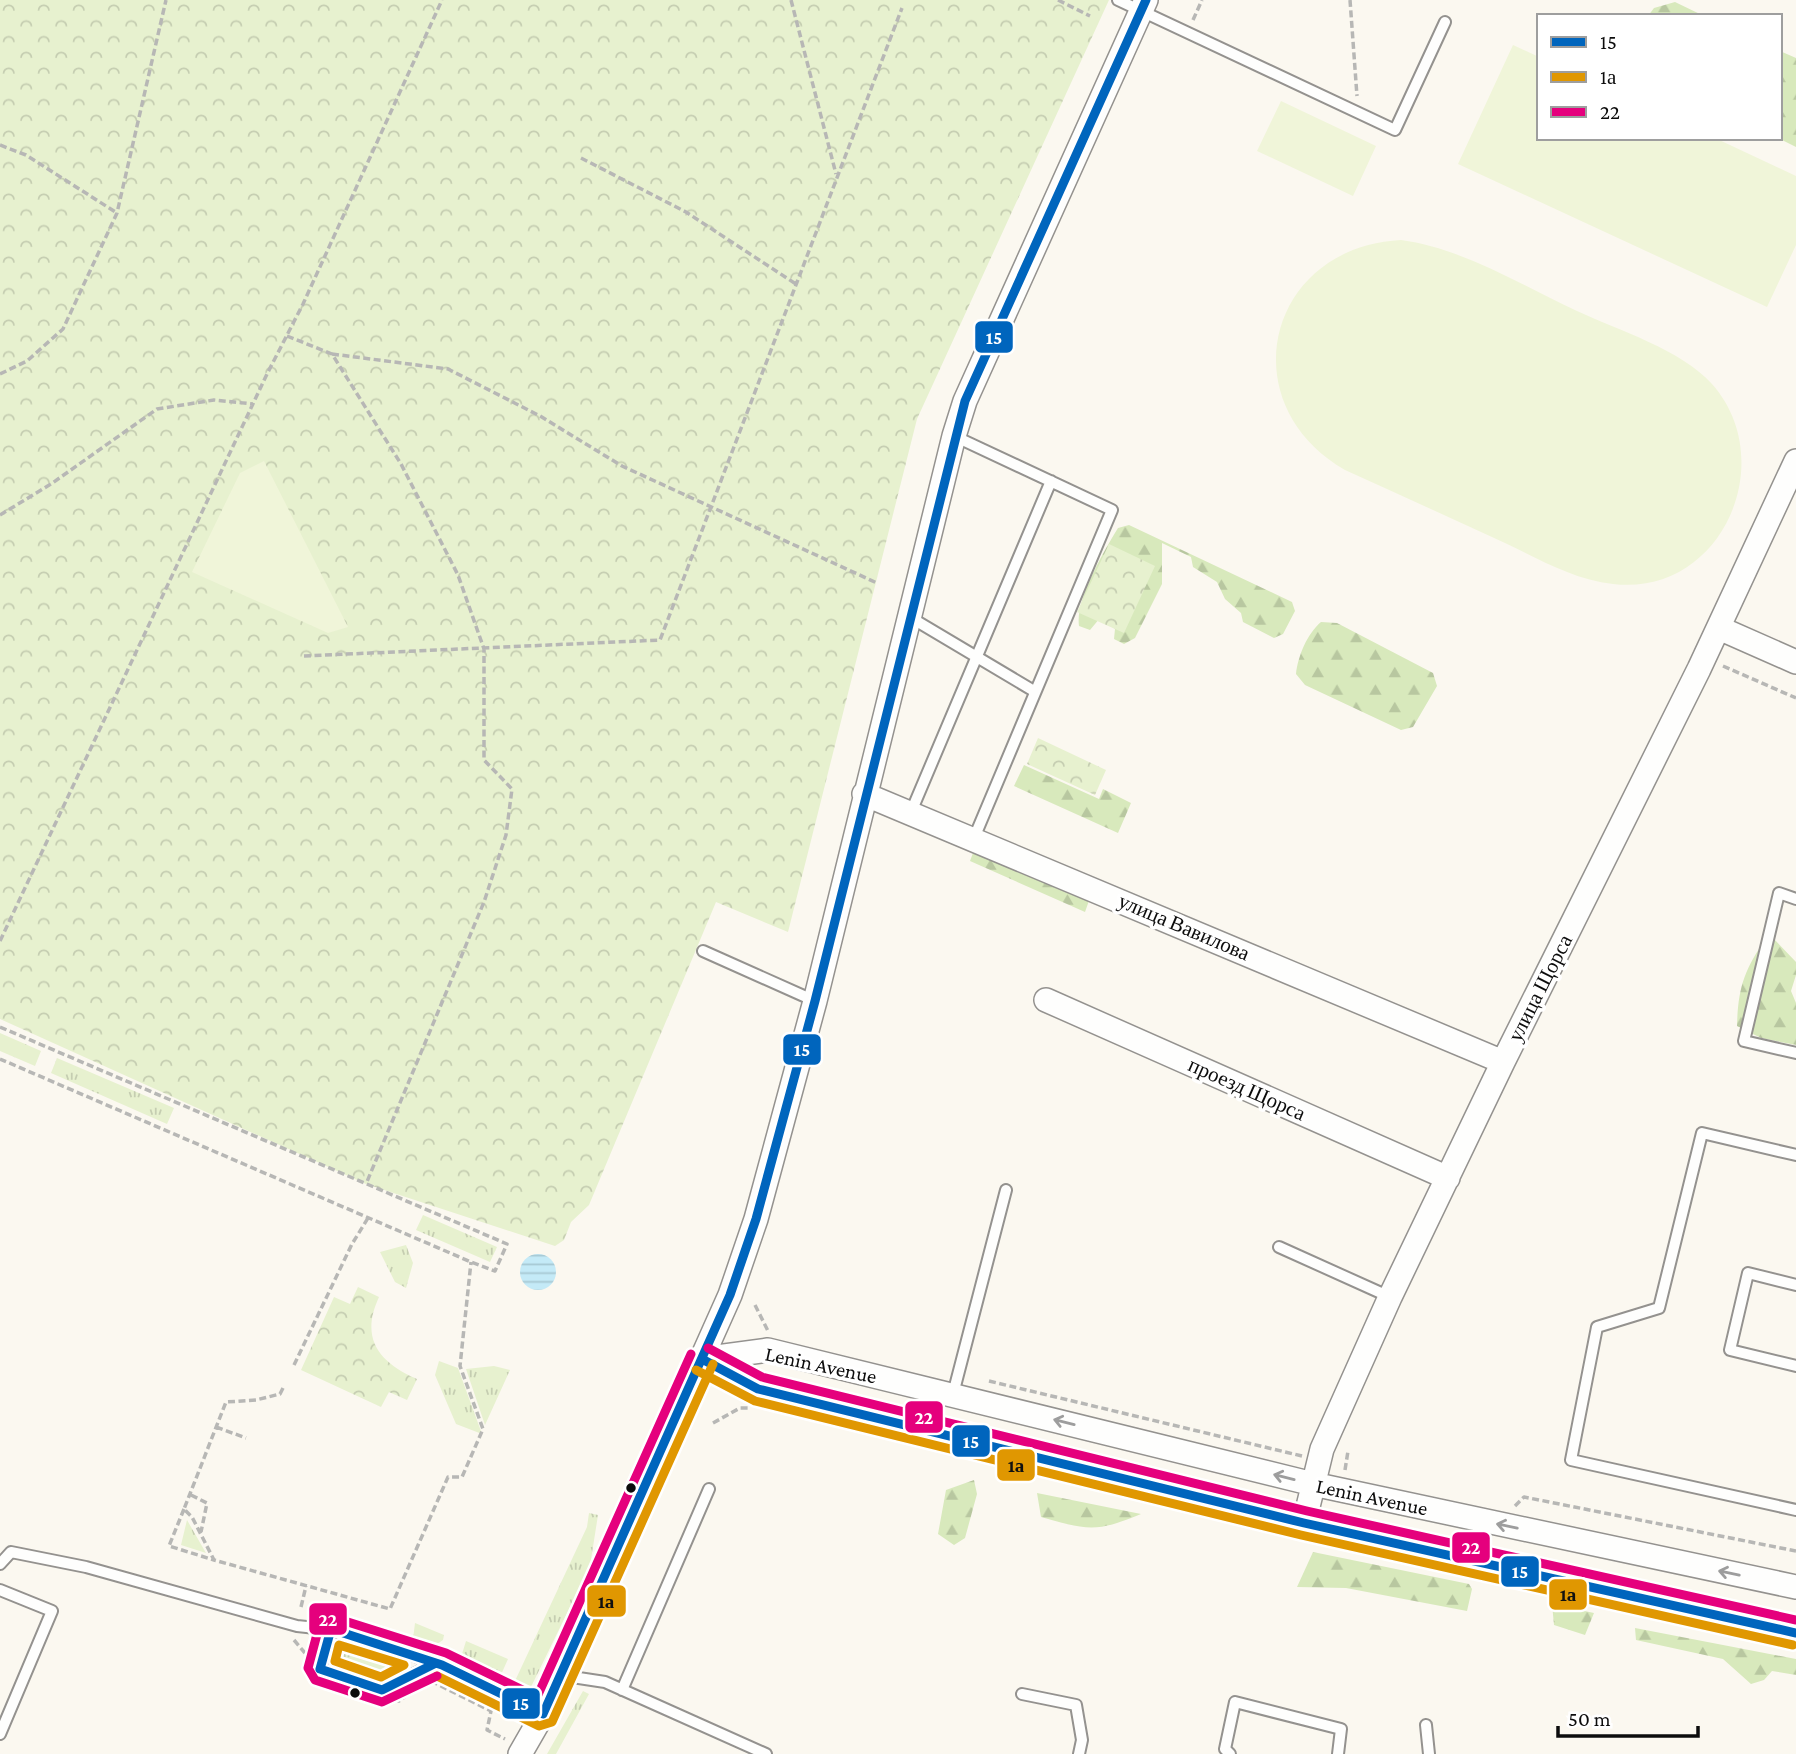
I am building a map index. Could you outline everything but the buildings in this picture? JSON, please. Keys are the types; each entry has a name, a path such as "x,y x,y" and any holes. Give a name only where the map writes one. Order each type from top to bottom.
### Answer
{"street":[{"path":"514,1747 543,1714 730,1295 756,1219 814,1001 908,616 965,401 1143,5"},
{"name":"улица Щорса","path":"1304,1523 1322,1449 1390,1297 1503,1062 1719,628 1796,461"},
{"path":"1719,628 1796,662"},
{"name":"улица Вавилова","path":"864,794 1503,1062"},
{"name":"проезд Щорса","path":"1046,1000 1448,1178"},
{"name":"Lenin Avenue","path":"702,1359 768,1350 956,1384 1312,1484 1796,1587"},
{"name":"Lenin Avenue","path":"702,1359 758,1390 1304,1523 1796,1633"}],"lane":[{"path":"1118,0 1143,5 1187,32 1395,130 1444,22"},
{"path":"954,436 1112,510 974,838"},
{"path":"911,812 1051,481"},
{"path":"908,616 1034,691"},
{"path":"1796,899 1779,893 1744,1041 1796,1052"},
{"path":"703,951 814,1001"},
{"path":"1796,1155 1702,1133 1659,1308 1597,1327 1571,1460 1796,1510"},
{"path":"956,1384 1006,1191"},
{"path":"1279,1247 1390,1297"},
{"path":"1796,1285 1748,1273 1730,1350 1796,1366"},
{"path":"622,1690 709,1489"},
{"path":"0,1564 5,1551 86,1567 297,1626 331,1629 434,1664 543,1714"},
{"path":"0,1590 52,1611 0,1734"},
{"path":"331,1629 320,1670 382,1690 434,1664"},
{"path":"559,1675 605,1682 766,1754"},
{"path":"1022,1695 1076,1705 1082,1740 1079,1754"},
{"path":"1230,1754 1225,1749 1235,1702 1341,1729 1338,1754"},
{"path":"1426,1725 1429,1754"}],"path":[{"path":"0,374 26,361 63,328 117,214 166,0"},
{"path":"0,941 442,0"},
{"path":"791,0 837,177"},
{"path":"1058,0 1090,16"},
{"path":"1187,32 1202,0"},
{"path":"1350,0 1358,113"},
{"path":"304,656 660,640 902,8"},
{"path":"0,145 26,155 117,214"},
{"path":"581,158 686,212 796,284"},
{"path":"286,337 332,354 448,369 540,416 622,466 877,583"},
{"path":"332,354 356,397 401,464 458,575 484,649 484,760 512,789 506,835 447,996 366,1184"},
{"path":"0,515 51,484 157,409 214,400 253,404"},
{"path":"1721,665 1796,698"},
{"path":"0,1027 507,1244 495,1271 0,1059"},
{"path":"294,1365 352,1244 368,1218"},
{"path":"283,1388 280,1394 256,1400 226,1402 169,1546 390,1609 448,1476 462,1477 483,1429 460,1366 471,1262"},
{"path":"755,1305 770,1335"},
{"path":"956,1384 1303,1457 1308,1450"},
{"path":"713,1423 740,1408 752,1408"},
{"path":"216,1427 246,1438"},
{"path":"1348,1451 1345,1470 1357,1473"},
{"path":"190,1494 207,1503 201,1534"},
{"path":"1511,1509 1524,1497 1796,1551"},
{"path":"184,1508 192,1517 214,1560"},
{"path":"301,1608 306,1586"},
{"path":"491,1710 487,1730 514,1747"}],"green space":[{"path":"0,0 1109,0 917,419 788,932 716,902 589,1205 571,1222 564,1240 555,1246 366,1184 0,1019"},
{"path":"1675,2 1700,14 1650,14 1654,8"},
{"path":"1513,45 1537,56 1537,140 1719,140 1796,176 1796,245 1767,307 1458,164"},
{"path":"1782,52 1796,58 1796,147 1782,140"},
{"path":"1281,101 1376,146 1353,196 1257,151"},
{"path":"1401,240 1424,244 1469,259 1577,311 1630,333 1684,361 1712,384 1732,416 1741,450 1739,485 1729,518 1710,547 1684,569 1651,582 1599,582 1557,568 1345,470 1309,441 1286,407 1276,370 1279,332 1294,298 1319,269 1355,249"},
{"path":"264,461 348,627 328,633 192,572 240,473"},
{"path":"1129,525 1292,602 1295,611 1283,634 1274,638 1243,622 1241,613 1225,599 1217,582 1193,567 1191,557 1162,543 1162,584 1135,638 1124,644 1114,639 1115,629 1100,618 1090,630 1079,626 1081,603 1098,562 1118,528"},
{"path":"1109,544 1155,566 1124,633 1077,612"},
{"path":"1321,622 1337,623 1433,673 1437,686 1413,727 1401,730 1305,685 1296,674 1299,660 1307,639"},
{"path":"1038,738 1106,770 1095,795 1027,764"},
{"path":"1024,765 1099,799 1103,789 1131,803 1118,833 1014,786"},
{"path":"976,845 1091,895 1085,912 970,861"},
{"path":"1774,939 1796,962 1796,975 1791,991 1796,1003 1796,1045 1761,1038 1737,1026 1741,990 1747,971 1765,940"},
{"path":"0,1033 41,1051 35,1066 0,1051"},
{"path":"57,1058 174,1108 167,1124 51,1073"},
{"path":"423,1215 497,1247 490,1262 416,1230"},
{"path":"406,1245 413,1263 406,1288 395,1282 380,1252"},
{"path":"358,1287 379,1297 371,1325 376,1347 392,1365 417,1379 407,1400 389,1392 381,1407 301,1370 334,1297 350,1304"},
{"path":"439,1361 458,1368 482,1434 456,1424 435,1375"},
{"path":"494,1366 510,1370 485,1425 466,1369"},
{"path":"974,1480 977,1494 965,1538 954,1545 938,1534 946,1490"},
{"path":"1037,1493 1141,1514 1102,1527 1070,1525 1041,1517"},
{"path":"589,1513 598,1515 590,1566 530,1689 514,1683 587,1527"},
{"path":"187,1520 206,1553 181,1545"},
{"path":"1313,1552 1469,1584 1472,1589 1467,1611 1346,1588 1297,1587"},
{"path":"1552,1604 1594,1613 1585,1635 1554,1625"},
{"path":"415,1623 444,1635 443,1640 434,1646 418,1644 413,1639"},
{"path":"1635,1628 1796,1659 1796,1675 1772,1671 1764,1680 1751,1684 1723,1659 1636,1640"},
{"path":"466,1641 508,1659 500,1677 468,1664 462,1654"},
{"path":"337,1648 394,1663 397,1669 386,1672 334,1658"},
{"path":"583,1691 589,1694 556,1754 547,1754"}],"water":[{"path":"538,1254 550,1260 556,1272 550,1284 538,1290 526,1284 520,1272 526,1260"}],"transit line":[{"name":"15","path":"434,1664 382,1690 320,1669 331,1629 442,1665 543,1714 730,1295 756,1219 815,1001 965,401 1146,0"},
{"name":"22","path":"708,1348 762,1377 1307,1511 1796,1620"},
{"name":"22","path":"437,1676 382,1702 315,1680 308,1668 320,1623 332,1617 446,1653 537,1697 691,1354"},
{"name":"15","path":"702,1359 758,1389 1304,1523 1796,1633"},
{"name":"1а","path":"437,1676 539,1726 552,1722 713,1364"},
{"name":"1а","path":"696,1370 755,1401 1301,1535 1793,1645"},
{"name":"1а","path":"339,1645 404,1665 381,1677 335,1661 339,1645"}]}
